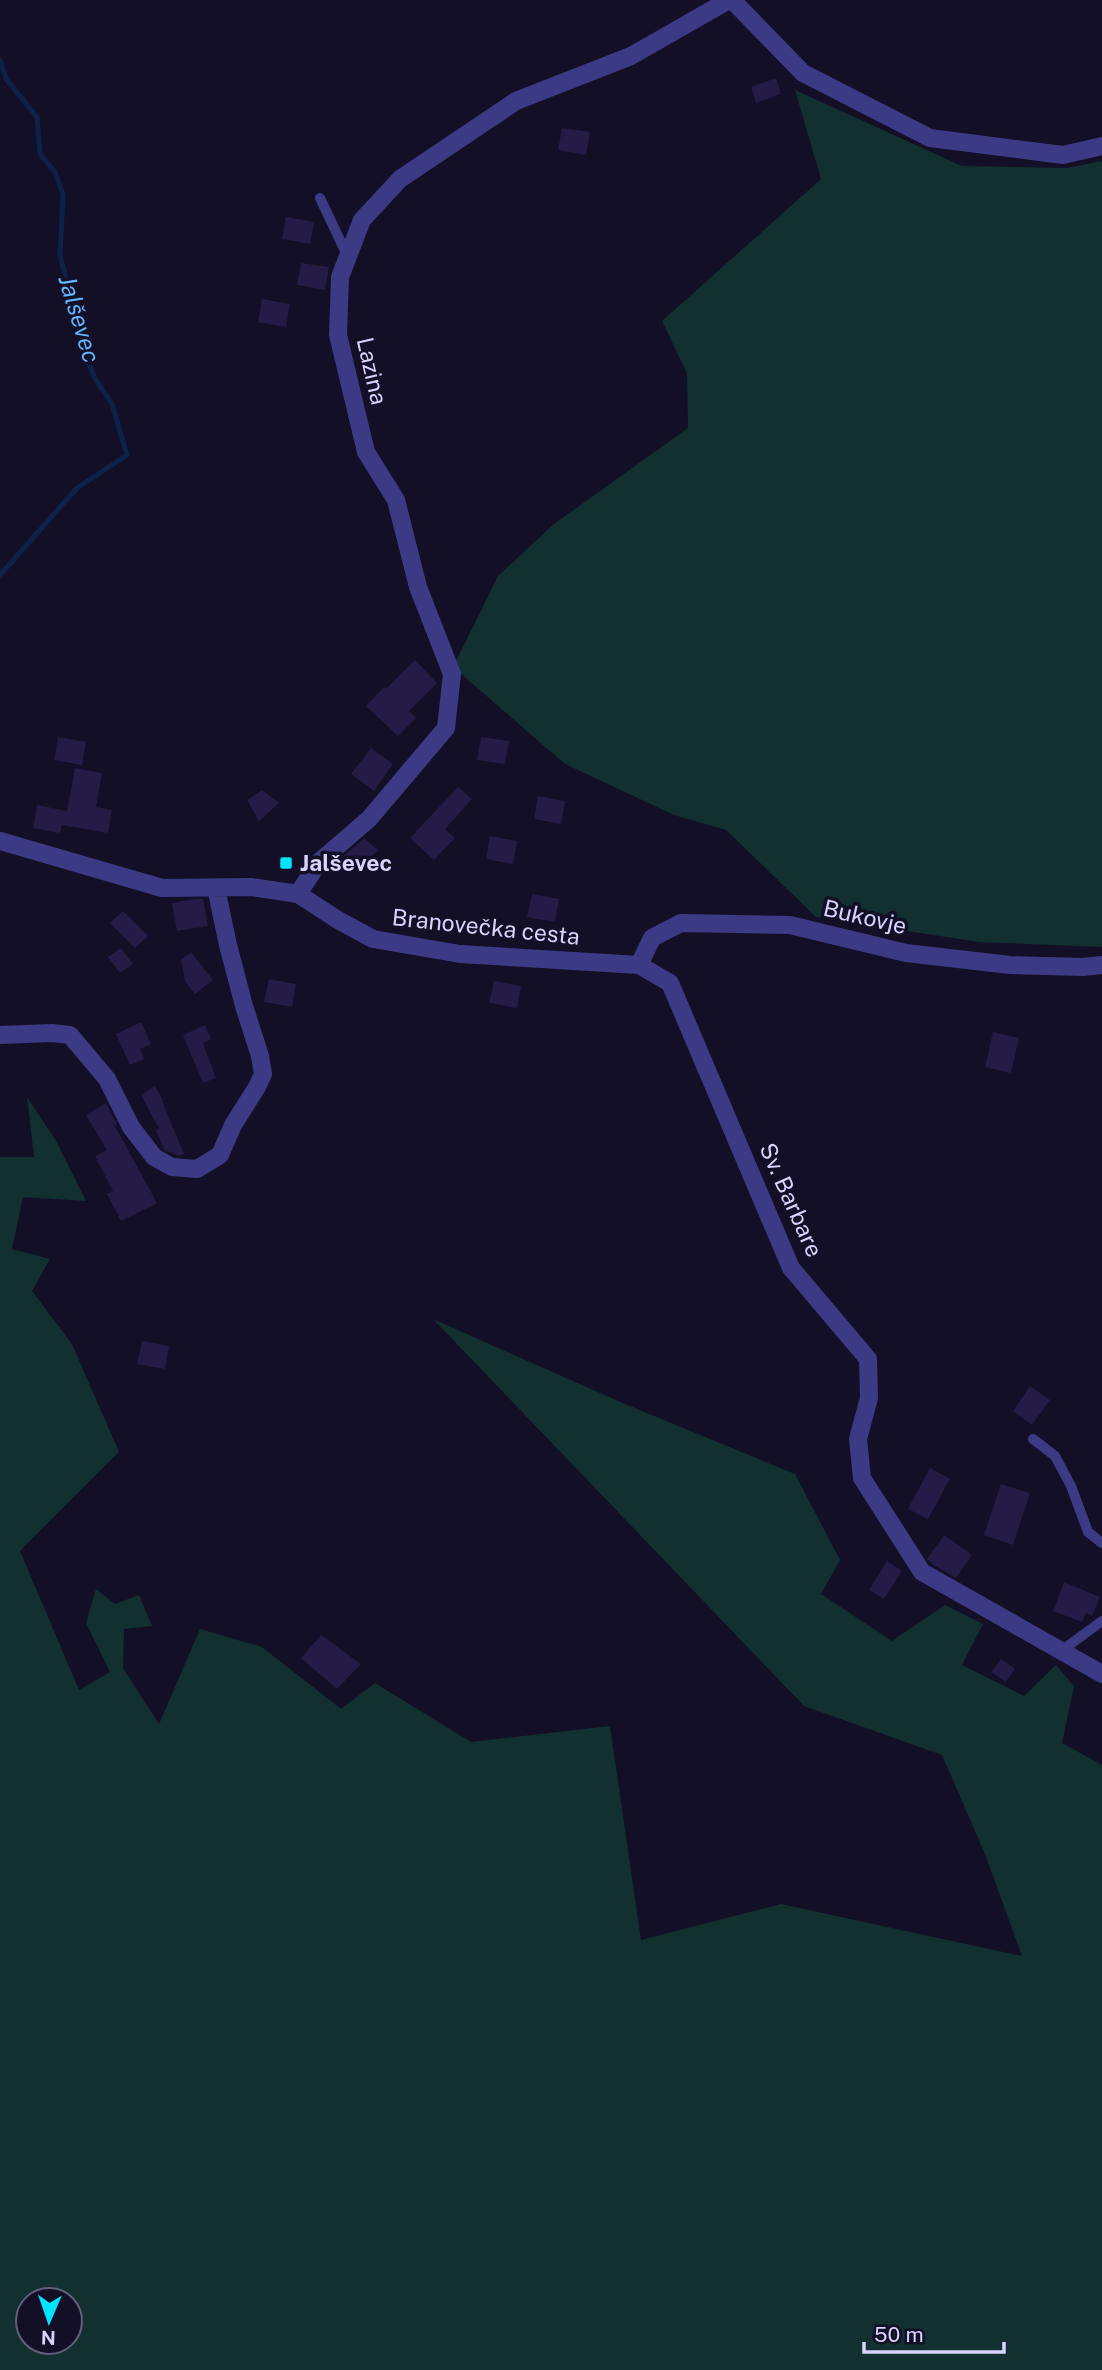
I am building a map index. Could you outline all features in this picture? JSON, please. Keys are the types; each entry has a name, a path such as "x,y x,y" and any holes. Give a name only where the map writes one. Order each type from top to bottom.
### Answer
{"street":[{"path":"730,0 803,73 930,138 1063,155 1102,146"},
{"name":"Lazina","path":"298,894 319,862 369,819 446,728 452,674 418,587 396,500 366,452 338,335 340,277 362,220 400,178 516,101 631,55 730,0"},
{"name":"Branovečka cesta","path":"0,841 162,888 251,887 298,894 373,939 460,954 639,965"},
{"path":"0,1035 70,1035 107,1079 131,1127 154,1157 172,1167 197,1169 220,1155 233,1125 263,1074 216,888"},
{"name":"Bukovje","path":"639,965 652,937 681,923 790,925 906,953 1010,965 1102,965"},
{"name":"Sv. Barbare","path":"639,965 670,983 791,1268 868,1359 869,1398 858,1439 862,1478 922,1572 1102,1674"}],"lane":[{"path":"320,198 347,255"},
{"path":"1032,1439 1055,1456 1071,1486 1088,1532 1102,1543"},
{"path":"1060,1651 1102,1621"}],"green space":[{"path":"795,90 962,166 1066,168 1102,161 1102,947 979,942 816,917 726,830 674,815 565,764 453,667 498,576 554,524 688,428 687,373 662,321 821,179"},
{"path":"27,1097 55,1139 86,1201 23,1197 12,1249 50,1259 32,1291 72,1344 119,1452 20,1551 79,1690 110,1672 86,1623 96,1589 115,1604 139,1595 152,1626 124,1629 123,1668 159,1724 200,1629 262,1647 341,1709 375,1683 471,1742 610,1726 641,1940 781,1904 1022,1956 985,1854 942,1755 804,1706 433,1319 618,1401 795,1474 840,1560 821,1594 892,1641 945,1605 983,1624 962,1665 1024,1696 1056,1665 1074,1686 1062,1743 1102,1765 1102,2370 0,2370 0,1157 34,1157"}],"building":[{"path":"776,78 781,94 756,103 751,87"},
{"path":"562,128 590,132 586,155 558,150"},
{"path":"286,217 314,222 310,244 282,239"},
{"path":"301,263 329,267 325,290 297,285"},
{"path":"262,299 290,304 286,327 258,322"},
{"path":"415,660 437,683 409,711 416,718 398,736 366,706"},
{"path":"58,737 86,742 82,765 54,760"},
{"path":"481,737 509,741 505,764 477,760"},
{"path":"371,748 393,764 374,791 351,774"},
{"path":"75,768 102,773 96,807 112,810 108,833 62,825 60,833 33,828 37,805 67,811"},
{"path":"458,787 472,799 445,829 455,838 434,860 410,838"},
{"path":"262,790 279,803 259,821 247,800"},
{"path":"538,796 565,801 561,824 534,819"},
{"path":"490,836 517,841 513,864 486,859"},
{"path":"364,838 378,850 359,869 344,856"},
{"path":"532,894 559,899 555,922 527,917"},
{"path":"203,899 208,926 177,931 172,903"},
{"path":"123,911 148,936 135,948 110,923"},
{"path":"121,948 133,964 120,973 108,957"},
{"path":"191,952 213,980 195,994 185,981 181,960"},
{"path":"269,979 296,984 292,1007 264,1002"},
{"path":"494,981 521,986 517,1008 489,1003"},
{"path":"141,1022 151,1044 140,1049 144,1059 130,1065 116,1034"},
{"path":"205,1025 211,1039 203,1043 216,1078 203,1083 183,1035"},
{"path":"993,1032 1019,1038 1011,1073 985,1067"},
{"path":"155,1086 184,1154 179,1156 164,1150 156,1130 159,1129 141,1095"},
{"path":"106,1103 117,1124 115,1126 157,1203 121,1221 107,1194 113,1191 95,1156 107,1150 86,1115"},
{"path":"142,1341 169,1346 165,1369 137,1364"},
{"path":"1030,1386 1050,1400 1032,1425 1013,1411"},
{"path":"930,1468 950,1479 928,1519 908,1509"},
{"path":"1001,1484 1030,1493 1013,1545 984,1535"},
{"path":"944,1535 972,1555 956,1578 927,1559"},
{"path":"887,1561 902,1571 884,1599 869,1590"},
{"path":"1064,1582 1100,1597 1092,1616 1086,1613 1082,1622 1053,1611"},
{"path":"321,1635 361,1664 337,1689 301,1658"},
{"path":"1001,1659 1015,1669 1006,1682 991,1672"}],"waterway":[{"name":"Jalševec","path":"0,60 6,79 37,117 40,154 55,172 63,195 60,256 84,353 96,380 112,404 127,455 77,488 0,575"}],"place":[{"name":"Jalševec","path":"286,863"}]}
